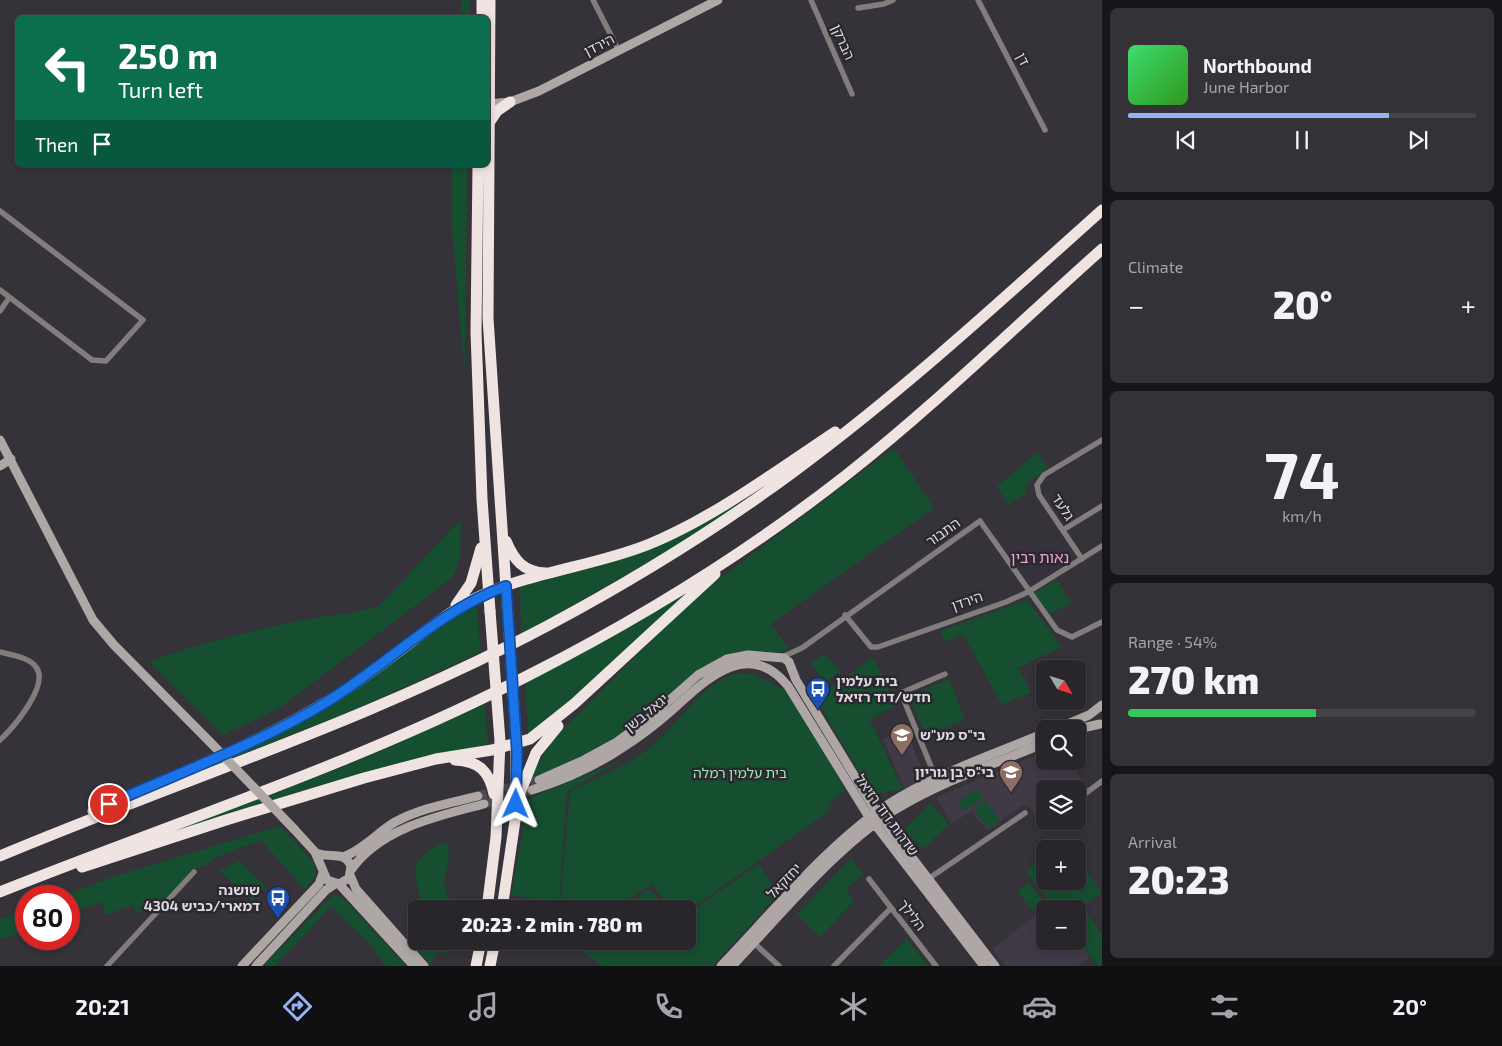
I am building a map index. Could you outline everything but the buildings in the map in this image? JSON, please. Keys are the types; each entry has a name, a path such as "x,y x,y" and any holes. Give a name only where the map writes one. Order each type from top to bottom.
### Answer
{"highway":[{"path":"482,0 482,15"},
{"path":"490,0 490,15"},
{"path":"490,91 497,98 510,102"},
{"path":"490,121 497,111 510,102"},
{"path":"478,167 476,332 482,499 500,744 497,818 488,900"},
{"path":"488,167 488,318 516,740 516,804 503,900"},
{"path":"0,854 306,737 422,686 528,636 637,575 740,510 800,468 906,383 1102,210"},
{"path":"0,894 256,810 436,759 516,740 530,739 545,730 706,582 822,493 914,418 1102,249"},
{"path":"0,854 254,739 311,711 363,678 463,604 488,592 643,546 694,521 794,459 906,383"},
{"path":"0,894 383,744 494,693 560,659 660,602 711,570 822,493"},
{"path":"437,622 460,600 475,573 482,543 482,499"},
{"path":"502,531 513,557 530,570 550,573 579,565"},
{"path":"516,804 527,771 540,746 611,670"},
{"path":"436,759 464,760 476,763 484,768 491,782 497,818"},
{"path":"475,963 479,950"},
{"path":"490,966 493,950"}],"main road":[{"name":"הירדן","path":"490,105 510,102 539,91 718,0"},
{"path":"0,440 86,608 101,631 294,829 315,852 327,880 337,884 414,966"},
{"path":"0,466 11,460"},
{"name":"יגאל בשן","path":"539,780 584,760 617,742 647,720 698,675 717,664 748,655 780,658"},
{"path":"780,658 786,659 790,666 786,674 775,673 772,664 780,658"},
{"name":"יגאל בשן","path":"532,790 588,768 621,749 652,727 703,682 720,671 748,664 763,665 775,673"},
{"name":"שדרות דוד רזיאל","path":"790,666 862,798"},
{"name":"שדרות דוד רזיאל","path":"775,673 792,692 876,818 984,966"},
{"path":"1086,727 1101,724 1096,714 1101,706"},
{"path":"1077,720 1101,706"},
{"path":"876,818 901,807 937,783 1036,737"},
{"path":"901,807 893,822 891,838 854,836 860,815 862,798 876,803 902,796 1036,746"},
{"path":"315,852 331,857 343,857 355,852 386,828 406,816 478,796"},
{"path":"876,818 902,796"},
{"path":"256,966 326,890 346,881 371,850 404,828 422,821 484,804"},
{"name":"יחזקאל","path":"721,966 854,836 876,818"},
{"name":"יחזקאל","path":"732,966 854,836"},
{"name":"שדרות דוד רזיאל","path":"891,838 928,879 995,966"},
{"path":"242,966 319,884 325,862 331,857"},
{"path":"343,857 350,862 356,889 424,966"}],"street":[{"path":"592,0 619,51"},
{"name":"הברקן","path":"811,0 852,94"},
{"path":"858,8 884,4 893,0"},
{"name":"דן","path":"978,0 1045,130"},
{"path":"0,211 143,320 106,361 92,360 0,290"},
{"path":"0,311 9,298"},
{"name":"גלעד","path":"1082,559 1039,495 1037,490 1038,482 1044,476 1102,440"},
{"path":"1063,530 1102,506"},
{"name":"התבור","path":"780,658 802,648 845,615 980,521 1028,592 1057,630 1067,637 1076,636 1102,622"},
{"name":"הירדן","path":"845,615 871,647 878,647 1006,602 1028,592 1102,546"},
{"name":"התבור","path":"790,666 802,648"},
{"path":"0,652 32,663 39,673 39,680 26,710 0,740"},
{"path":"937,783 901,693 946,674"},
{"path":"1086,793 1102,781"},
{"path":"928,879 1025,813"},
{"path":"107,966 194,872"},
{"name":"הלילך","path":"869,879 936,966"},
{"path":"834,966 891,908"},
{"path":"754,943 779,966"}],"shaded area":[{"path":"905,728 926,779 904,789 883,739"},
{"path":"1036,755 1036,770 1075,770 1082,780 1036,780 1036,815 1030,807 1022,805 987,831 972,811 951,824 937,797"},
{"path":"1036,915 1036,950 1085,950 1090,957 1078,966 1006,966 992,949"}],"green space":[{"path":"461,0 470,0 470,15 460,15"},
{"path":"452,167 467,167 465,374 452,231"},
{"path":"894,448 934,508 771,624 789,649 768,654 714,661 704,666 659,707 630,730 581,758 529,779 553,739 691,600"},
{"path":"1038,452 1048,468 1025,486 1028,492 1008,505 997,486"},
{"path":"734,501 737,507 664,553 521,635 520,586 642,551"},
{"path":"461,519 460,560 452,578 278,709 223,735 149,662 188,648 248,632 379,606"},
{"path":"1057,580 1071,603 1050,614 1034,593"},
{"path":"677,595 684,597 548,721 528,734 525,683"},
{"path":"1027,600 1062,647 1018,668 1031,692 1002,705 963,634 945,642 940,631"},
{"path":"476,602 481,652 358,708 201,771 260,740"},
{"path":"825,653 840,672 825,683 811,664"},
{"path":"873,657 897,705 869,719 903,789 875,794 870,790 816,699"},
{"name":"בית עלמין רמלה","path":"738,673 754,674 788,692 846,790 827,804 831,810 696,905 696,900 664,900 652,884 627,900 560,900 570,791 614,770 644,752 664,735 702,694 724,678"},
{"path":"949,679 965,720 926,736 909,696"},
{"path":"485,704 488,744 324,784 189,829 189,824 348,765"},
{"path":"622,760 567,791 559,900 538,900 511,895 529,798"},
{"path":"976,789 983,797 964,811 957,803"},
{"path":"985,800 1000,820 988,828 974,809"},
{"path":"930,804 949,824 923,849 904,830"},
{"path":"280,826 315,864 315,877 305,890 261,840 214,858 207,865 194,869 150,914 146,910 137,914 133,905 106,915 101,902 80,910 80,889 112,877"},
{"path":"445,842 448,845 448,863 444,881 451,900 419,900 415,872 419,860 433,848"},
{"path":"851,858 863,874 846,889 854,901 820,937 797,914"},
{"path":"239,861 266,886 253,901 219,871"},
{"path":"759,864 778,895 712,966 603,966 579,950 696,950 696,908"},
{"path":"1036,864 1036,884 1026,871"},
{"path":"1086,870 1102,892 1086,904 1086,900 1048,900 1040,890 1086,890"},
{"path":"1029,882 1042,900 1036,900 1036,909 1033,911 1017,891"},
{"path":"650,889 659,900 634,900"},
{"path":"334,894 343,898 407,966 385,966 369,943 331,907 275,966 263,966"},
{"path":"1086,912 1102,934 1102,966 1098,966 1086,950"},
{"path":"15,914 15,934 0,940 0,919"},
{"path":"906,939 928,966 879,966"},
{"path":"417,950 448,950 448,953 439,953 432,960 432,966"}],"tunnel":[{"path":"478,796 539,780"},
{"path":"484,804 532,790"}],"place":[{"name":"בית עלמין חדש/דוד רזיאל","path":"818,710"},
{"name":"בי\"ס מע\"ש","path":"902,756"},
{"name":"בי\"ס בן גוריון","path":"1011,793"},
{"name":"שושנה דמארי/כביש 4304","path":"278,919"}],"district":[{"name":"נאות רבין","path":"1040,558"}],"route":[{"path":"109,804 254,739 311,711 363,678 456,609 472,599 506,586 517,752 516,804"}]}
